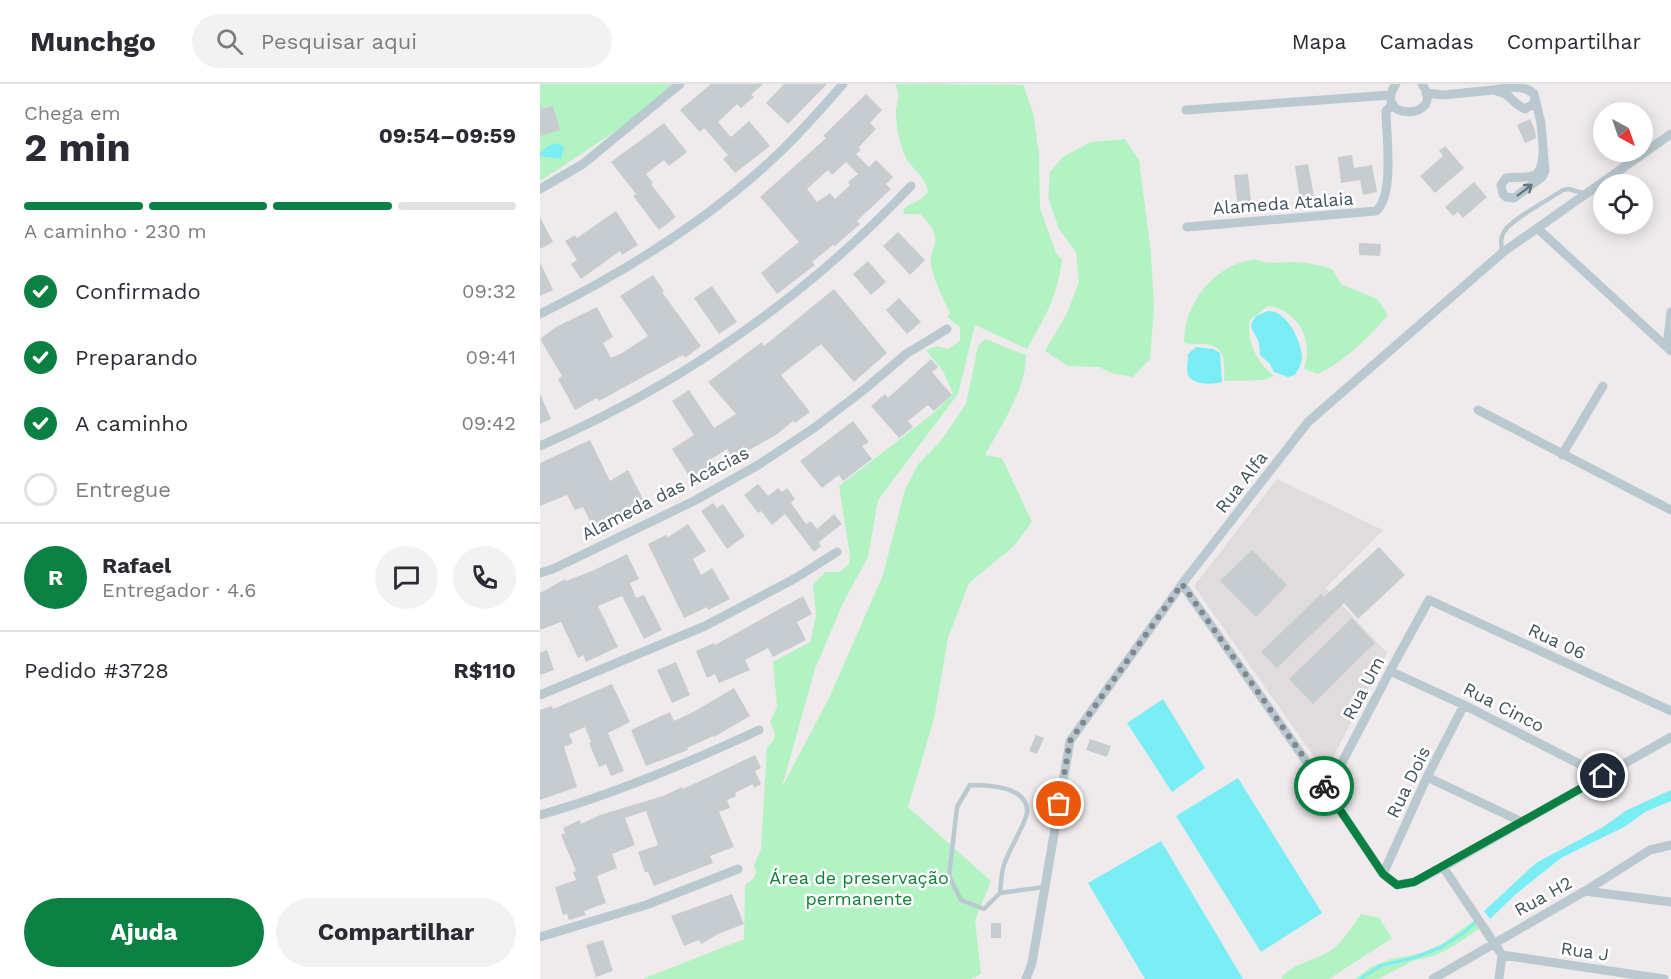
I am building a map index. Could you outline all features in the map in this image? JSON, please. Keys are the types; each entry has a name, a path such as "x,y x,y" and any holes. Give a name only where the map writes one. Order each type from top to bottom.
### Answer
{"street":[{"path":"540,189 583,164 680,84"},
{"path":"540,314 618,272 677,236 718,206 781,151 843,84"},
{"path":"1392,100 1396,84"},
{"path":"1392,100 1401,112 1412,113 1424,104 1424,88 1443,95 1516,86 1528,87 1534,94 1541,123 1542,167 1539,172 1526,178 1506,178 1501,185 1506,197 1514,198 1542,177 1546,166 1543,152"},
{"path":"1492,90 1510,95 1517,106 1534,114 1541,123"},
{"path":"1525,109 1533,104 1535,99"},
{"path":"1186,110 1392,100"},
{"name":"Alameda Atalaia","path":"1186,226 1376,211 1383,205 1388,187 1386,111 1392,100"},
{"name":"Rua Alfa","path":"1026,979 1032,963 1070,741 1182,584 1308,422 1502,253 1671,134"},
{"path":"540,446 667,381 725,346 802,289 879,220 911,186"},
{"path":"1536,228 1669,349"},
{"path":"1669,349 1671,312"},
{"name":"Alameda das Acácias","path":"540,573 553,569 694,501 758,465 814,428 906,354 947,329"},
{"path":"1562,455 1603,386"},
{"path":"1478,410 1671,510"},
{"path":"540,695 705,626 773,591 837,552"},
{"path":"1182,584 1383,874 1397,885 1414,882 1443,867 1671,736"},
{"name":"Rua Um","path":"1327,791 1389,671 1429,600"},
{"name":"Rua 06","path":"1429,600 1671,711"},
{"name":"Rua Cinco","path":"1389,671 1464,705 1603,776"},
{"name":"Rua Dois","path":"1383,874 1464,705"},
{"path":"540,815 605,795 705,755 759,730"},
{"path":"1428,777 1522,822"},
{"name":"Rua H2","path":"1433,979 1585,891 1650,850 1671,844"},
{"path":"1443,867 1502,955 1499,979"},
{"path":"540,937 646,904 738,869"},
{"path":"1585,891 1671,902"},
{"name":"Rua J","path":"1502,955 1664,979"}],"lane":[{"path":"1502,253 1503,234 1513,223 1563,190 1569,189 1586,194"},
{"path":"1000,893 1004,866 1027,814 1025,804 1017,794 994,785 970,785 957,807 949,876 961,900 984,909 1000,893 1045,887"}],"shaded area":[{"path":"1277,479 1383,530 1326,588 1387,653 1328,767 1322,768 1194,586"}],"green space":[{"path":"540,84 676,84 631,121 540,181"},
{"name":"Área de preservação permanente","path":"895,84 1023,85 1033,112 1039,154 1040,208 1056,253 1062,259 1060,273 1050,306 1027,349 975,325 958,394 878,500 868,557 843,603 815,669 782,787 829,698 883,575 905,489 919,463 940,442 966,404 978,346 985,339 1026,355 1022,381 1017,394 985,455 1002,458 1032,522 1014,546 969,583 948,638 934,719 908,807 991,881 975,920 981,974 971,979 643,979 744,939 745,885 754,878 756,872 754,866 761,849 767,747 773,741 775,734 770,722 777,707 773,662 810,642 816,616 813,585 825,572 840,572 849,564 850,556 839,486 935,412 953,394 943,371 926,350 936,346 948,349 960,341 960,327 947,317 950,313 932,271 931,258 935,238 933,230 920,214 904,214 903,210 922,198 928,191 923,180 907,160 902,148 896,110 899,97"},
{"path":"1125,139 1139,160 1151,253 1154,309 1150,359 1133,377 1111,373 1099,367 1068,366 1045,351 1067,313 1079,282 1076,252 1059,229 1048,197 1050,172 1063,157 1091,142"},
{"path":"1255,259 1270,263 1308,263 1332,269 1341,284 1377,299 1388,315 1356,348 1318,374 1304,369 1307,356 1306,341 1304,333 1295,320 1283,311 1268,306 1250,320 1249,328 1254,351 1274,376 1264,380 1224,381 1224,361 1220,351 1211,345 1184,342 1185,330 1198,297 1213,279 1235,265"},
{"path":"1361,914 1379,918 1392,938 1329,979 1281,979 1296,966 1335,947"},
{"path":"1473,921 1479,929 1434,956 1415,960 1378,979 1355,979 1371,967 1391,959 1418,954 1442,944"}],"water":[{"path":"557,143 564,147 561,159 540,156 540,153 550,145"},
{"path":"1268,311 1275,312 1287,321 1296,335 1302,357 1295,375 1288,377 1274,372 1270,364 1260,355 1259,342 1251,327 1256,316"},
{"path":"1196,347 1213,349 1220,353 1222,382 1203,383 1190,378 1187,370 1188,354"},
{"path":"1163,699 1205,768 1172,792 1127,723"},
{"path":"1238,778 1322,913 1261,952 1176,816"},
{"path":"1671,790 1671,801 1645,812 1626,826 1561,858 1516,894 1490,919 1484,911 1536,863 1603,827 1627,810"},
{"path":"1161,841 1243,979 1145,979 1088,883"}],"building":[{"path":"711,84 763,84 751,95 754,97 741,108 737,104 718,122 731,137 749,121 770,146 735,173 723,159 728,155 704,128 700,132 680,110"},
{"path":"784,84 827,84 788,124 766,103"},
{"path":"866,94 882,110 870,123 876,129 859,147 861,150 856,154 869,167 876,160 893,177 886,184 891,189 857,221 860,224 812,262 815,265 777,294 761,273 799,242 760,197 826,138 823,136","holes":["846,162 858,174 848,182 850,185 835,199 830,193 817,202 807,189 828,170 832,175"]},
{"path":"553,106 560,130 540,136 540,109"},
{"path":"1530,119 1536,138 1525,143 1517,125"},
{"path":"664,123 687,152 669,166 664,160 646,174 676,217 659,230 633,196 636,194 611,162"},
{"path":"1445,146 1464,168 1435,193 1420,176 1443,156 1439,151"},
{"path":"1352,155 1354,168 1372,165 1377,192 1363,195 1360,180 1341,183 1338,157"},
{"path":"1308,164 1314,196 1300,199 1295,166"},
{"path":"1248,174 1251,201 1237,202 1234,175"},
{"path":"1474,182 1487,197 1463,218 1458,212 1453,216 1445,207"},
{"path":"616,211 638,245 622,255 620,251 581,279 571,264 577,260 565,241 575,235 577,238"},
{"path":"540,217 553,242 540,249"},
{"path":"898,232 925,260 910,275 883,246"},
{"path":"1359,243 1381,244 1380,256 1359,255"},
{"path":"868,261 886,282 871,295 853,274"},
{"path":"540,262 553,290 540,296"},
{"path":"653,275 664,291 662,292 701,346 685,358 683,355 599,401 597,398 575,410 558,379 562,376 540,339 556,327 597,307 613,337 603,343 611,358 622,353 648,336 620,296"},
{"path":"712,286 737,322 719,334 694,298"},
{"path":"834,289 887,353 854,382 821,344 781,375 810,412 795,423 793,421 776,435 733,459 727,449 710,460 716,469 694,484 672,449 694,435 672,401 689,390 714,428 736,414 708,382 762,342 764,346"},
{"path":"899,298 921,322 907,334 886,310"},
{"path":"931,359 938,367 932,372 952,395 934,411 928,405 908,421 913,427 899,438 871,406 885,394 888,398"},
{"path":"540,394 551,419 540,424"},
{"path":"853,421 869,442 862,446 872,459 843,481 839,475 822,488 800,461"},
{"path":"590,440 610,481 628,470 648,509 629,518 628,515 611,526 610,524 589,534 585,526 591,523 583,507 575,510 567,495 540,506 540,463"},
{"path":"758,484 768,496 778,488 782,492 787,488 795,499 791,503 806,524 811,521 817,529 834,514 842,524 819,542 821,546 814,552 785,514 772,525 761,511 758,513 744,495"},
{"path":"713,503 717,508 723,504 745,536 727,549 701,511"},
{"path":"688,524 706,551 693,559 701,575 712,568 730,599 684,618 648,544 666,535 668,537"},
{"path":"1379,547 1405,575 1358,619 1344,603 1277,668 1261,652 1321,594 1324,597"},
{"path":"1252,550 1287,585 1256,617 1220,581"},
{"path":"627,554 639,579 630,583 636,598 644,595 662,630 644,639 622,596 598,606 618,647 586,662 583,655 578,658 561,622 540,630 540,593 565,579 566,581 592,571"},
{"path":"803,596 812,614 797,622 806,640 773,657 768,648 745,660 750,670 719,683 715,674 707,678 696,651 714,643 715,645"},
{"path":"1352,618 1375,643 1313,704 1289,679"},
{"path":"547,650 554,670 540,675 540,653"},
{"path":"676,662 690,695 672,703 657,670"},
{"path":"612,684 630,722 608,733 624,771 611,776 606,764 599,767 585,727 569,734 573,743 564,747 577,787 540,800 540,710 552,706 553,709"},
{"path":"734,688 750,716 714,737 687,748 688,750 646,766 631,730 670,712 674,721"},
{"path":"1036,735 1044,738 1037,754 1029,751"},
{"path":"1090,739 1111,746 1107,757 1086,750"},
{"path":"755,755 761,768 755,771 761,784 754,788 753,784 735,793 736,796 727,800 730,808 719,812 734,847 710,856 713,863 654,886 648,872 645,872 638,852 658,845 646,811 625,818 635,845 612,854 617,868 597,876 606,903 584,911 586,915 569,920 567,914 563,915 555,887 576,880 573,872 576,871 561,835 565,833 563,828 580,820 581,824 600,815 663,796 682,787 683,789"},
{"path":"732,894 744,924 718,934 701,944 699,940 684,946 671,916"},
{"path":"991,923 1001,923 1001,938 991,938"},
{"path":"603,940 613,971 596,977 586,945"}],"waterway":[{"path":"1360,979 1380,966 1413,958 1440,948 1465,932 1478,920"}],"way so far":[{"path":"1059,804 1070,741 1182,584 1324,786"}],"route":[{"path":"1324,786 1383,874 1397,885 1414,882 1603,776"}]}
